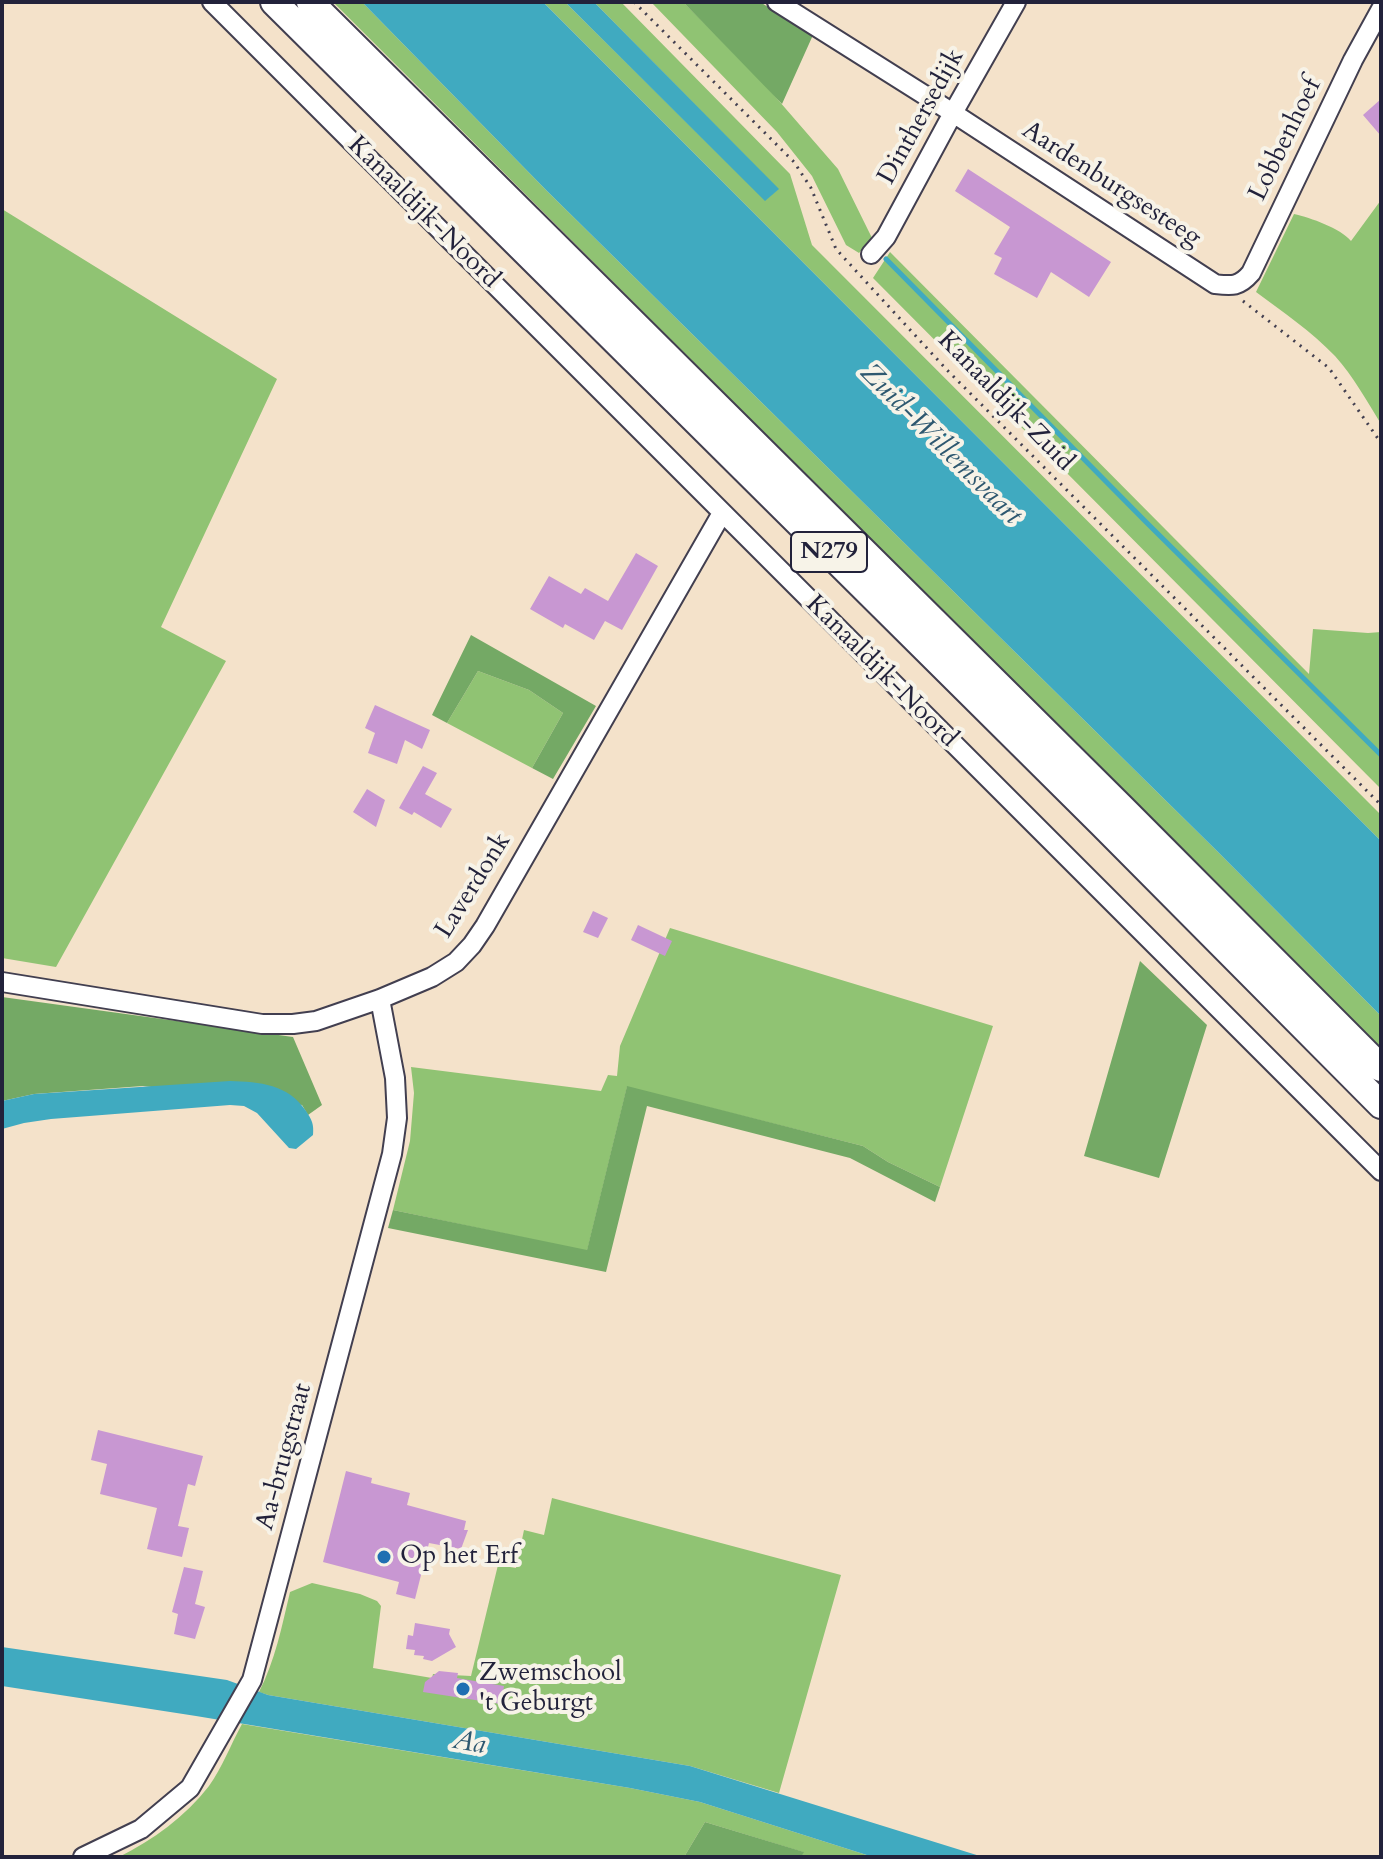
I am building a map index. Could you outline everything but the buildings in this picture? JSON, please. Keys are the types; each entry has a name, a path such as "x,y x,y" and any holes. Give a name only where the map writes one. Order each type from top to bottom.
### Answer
{"highway":[{"name":"Kanaaldijk-Noord","path":"274,2 1381,1105"},
{"name":"N279","path":"310,2 1381,1068"}],"street":[{"name":"Kanaaldijk-Noord","path":"212,2 1381,1171"},
{"name":"Aardenburgsesteeg","path":"777,2 1215,284 1232,286"},
{"name":"Dinthersedijk","path":"871,254 886,237 1016,2"},
{"name":"Lobbenhoef","path":"1232,286 1251,273 1353,60 1381,9"},
{"name":"Laverdonk","path":"2,982 262,1024 293,1024 316,1021 380,999 432,977 456,962 472,945 722,513"},
{"name":"Aa-brugstraat","path":"83,1857 141,1829 190,1788 252,1680 392,1154 397,1118 395,1078 380,999"}],"path":[{"name":"Kanaaldijk-Zuid","path":"634,2 794,162 811,188 836,249 947,370 1381,805"},
{"path":"1232,286 1235,295 1329,368 1381,443"}],"green space":[{"path":"333,2 362,2 547,191 1217,851 1381,1016 1381,1049"},
{"path":"543,2 565,2 765,200 778,189 594,2 621,2 790,174 812,245 1381,815 1381,841"},
{"path":"651,2 683,2 766,86 838,169 872,238 859,253 846,245 812,176 777,132"},
{"path":"683,2 760,2 813,35 782,104"},
{"path":"1381,200 1381,424 1335,356 1307,330 1256,292 1294,214 1333,228 1351,241"},
{"path":"2,209 277,379 161,627 226,661 56,967 2,958"},
{"path":"890,252 1309,674 1313,629 1381,632 1381,789 873,278"},
{"path":"471,635 596,706 553,779 532,768 563,713 529,690 478,671 447,723 432,715"},
{"path":"478,671 529,690 563,713 532,768 447,723"},
{"path":"670,928 993,1026 940,1187 863,1146 627,1087 587,1251 393,1210 410,1141 414,1093 411,1067 601,1091 608,1075 617,1076 620,1046"},
{"path":"1140,961 1207,1025 1159,1178 1084,1156"},
{"path":"2,997 293,1037 322,1105 308,1115 302,1105 143,1086 34,1094 2,1101"},
{"path":"627,1086 863,1146 940,1187 935,1202 850,1158 647,1106 606,1272 388,1228 393,1210 587,1250"},
{"path":"552,1498 841,1575 779,1793 690,1766 259,1692 274,1656 290,1592 312,1583 360,1594 381,1606 373,1668 432,1678 433,1674 471,1676 498,1565 516,1568 524,1530 544,1535"},
{"path":"242,1724 700,1802 873,1857 801,1857 803,1852 705,1822 684,1857 119,1857 168,1827 190,1808 218,1772"},
{"path":"705,1822 804,1852 801,1857 684,1857"}],"water":[{"name":"Zuid-Willemsvaart","path":"362,2 543,2 1381,841 1381,1016 547,191"},
{"path":"565,2 594,2 779,189 765,201"},
{"path":"230,1081 272,1086 291,1095 310,1117 313,1135 296,1149 289,1148 257,1113 244,1106 230,1105 51,1119 2,1129 2,1101 34,1094"},
{"name":"Aa","path":"2,1647 227,1680 268,1695 690,1766 983,1857 873,1857 700,1802 630,1788 2,1686"}],"waterway":[{"path":"886,259 1381,755"}],"place":[{"name":"Op het Erf","path":"384,1557"},
{"name":"Zwemschool 't Geburgt","path":"463,1689"}]}
